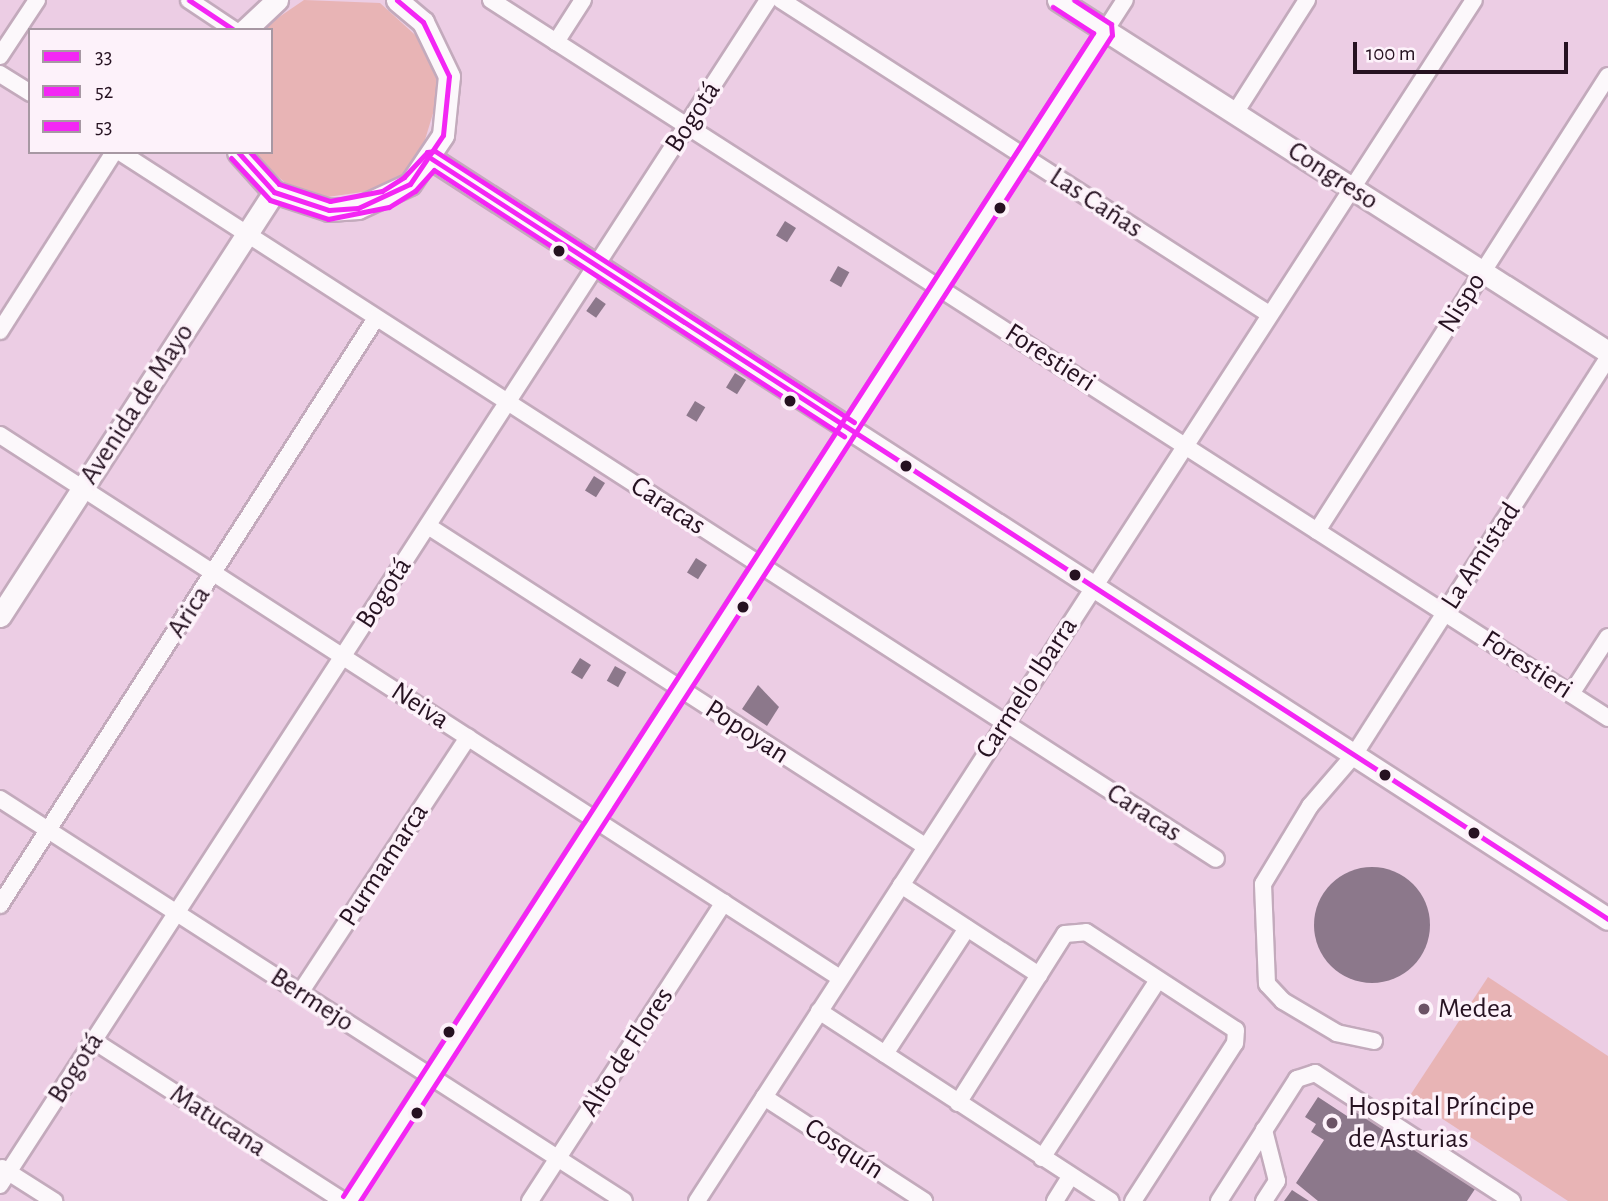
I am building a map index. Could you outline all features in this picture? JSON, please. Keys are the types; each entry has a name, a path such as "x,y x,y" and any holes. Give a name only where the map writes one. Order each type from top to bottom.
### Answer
{"main road":[{"path":"247,28 277,0"},
{"path":"240,154 274,192 319,208 358,208 410,184 432,159 450,106 449,76 424,22 397,0"},
{"name":"Congreso","path":"1058,0 1608,352"},
{"path":"432,159 1608,919"},
{"name":"Avenida de Mayo","path":"0,616 274,192"}],"street":[{"path":"0,56 37,0"},
{"path":"189,0 231,28"},
{"name":"Forestieri","path":"491,0 1608,718"},
{"path":"556,41 583,0"},
{"name":"Bogotá","path":"3,1175 94,1041 768,0"},
{"name":"Las Cañas","path":"781,0 1269,314"},
{"path":"350,1201 598,821 1125,0"},
{"path":"1234,113 1307,0"},
{"name":"Carmelo Ibarra","path":"696,1201 1350,187 1474,0"},
{"path":"0,74 28,92"},
{"name":"Nispo","path":"1317,531 1608,76"},
{"path":"0,331 116,154"},
{"name":"Caracas","path":"120,154 1216,859"},
{"name":"Arica","path":"0,905 376,317"},
{"name":"La Amistad","path":"1374,1041 1337,1033 1283,1001 1267,985 1263,961 1263,884 1310,806 1354,755 1608,358"},
{"name":"Neiva","path":"0,435 840,978"},
{"name":"Popoyan","path":"428,526 925,846"},
{"path":"1572,694 1608,637"},
{"name":"Purmamarca","path":"300,993 468,737"},
{"name":"Bermejo","path":"0,799 624,1201"},
{"path":"901,885 1039,975"},
{"name":"Alto de Flores","path":"530,1201 724,902"},
{"path":"885,1054 967,928"},
{"path":"958,1104 1065,934 1077,929 1232,1026 1237,1037 1133,1201"},
{"path":"1042,1158 1158,980"},
{"path":"819,1011 1070,1177 1111,1201"},
{"name":"Matucana","path":"94,1041 343,1201"},
{"path":"1219,1201 1297,1079 1315,1073 1512,1201"},
{"name":"Cosquín","path":"764,1097 924,1201"},
{"path":"1264,1130 1277,1181 1264,1201"},
{"path":"3,1175 54,1201"},
{"path":"1055,1201 1070,1177"}],"shaded area":[{"path":"304,0 380,3 423,42 435,68 438,97 421,153 402,175 377,190 320,198 292,189 253,154 273,154 273,28 263,28"},
{"path":"1488,977 1608,1056 1608,1201 1568,1201 1409,1097"}],"building":[{"path":"785,221 796,228 787,242 776,235"},
{"path":"838,266 849,272 841,287 830,281"},
{"path":"596,297 606,304 596,318 586,311"},
{"path":"735,373 746,380 737,394 726,387"},
{"path":"695,401 705,407 697,422 686,416"},
{"path":"594,476 605,483 596,497 585,490"},
{"path":"696,558 707,565 698,579 687,572"},
{"path":"580,658 591,665 582,679 571,672"},
{"path":"615,666 626,672 618,687 607,681"},
{"path":"758,685 779,707 767,726 742,709"},
{"path":"1372,867 1394,871 1413,884 1426,903 1430,925 1426,947 1413,966 1394,979 1372,983 1350,979 1331,966 1318,947 1314,925 1318,903 1331,884 1350,871"},
{"path":"1318,1097 1347,1116 1352,1109 1475,1189 1467,1201 1318,1201 1296,1183 1324,1140 1311,1132 1316,1124 1305,1117"},
{"path":"1292,1190 1309,1201 1284,1201"}],"transit line":[{"name":"33","path":"189,0 231,28"},
{"name":"33","path":"240,154 274,192 329,210 358,208 410,184 443,135 449,76 423,22 397,0"},
{"name":"52","path":"360,1201 1112,35 1111,24 1074,0"},
{"name":"53","path":"343,1196 1093,33 1053,7"},
{"name":"53","path":"252,154 279,184 330,201 382,191 404,177 427,152 435,151 854,422"},
{"name":"52","path":"231,158 270,200 328,219 389,207 415,191 434,170 844,436"},
{"name":"33","path":"432,159 1608,919"}],"place":[{"name":"Medea","path":"1424,1009"},
{"name":"Hospital Príncipe de Asturias","path":"1332,1123"}]}
